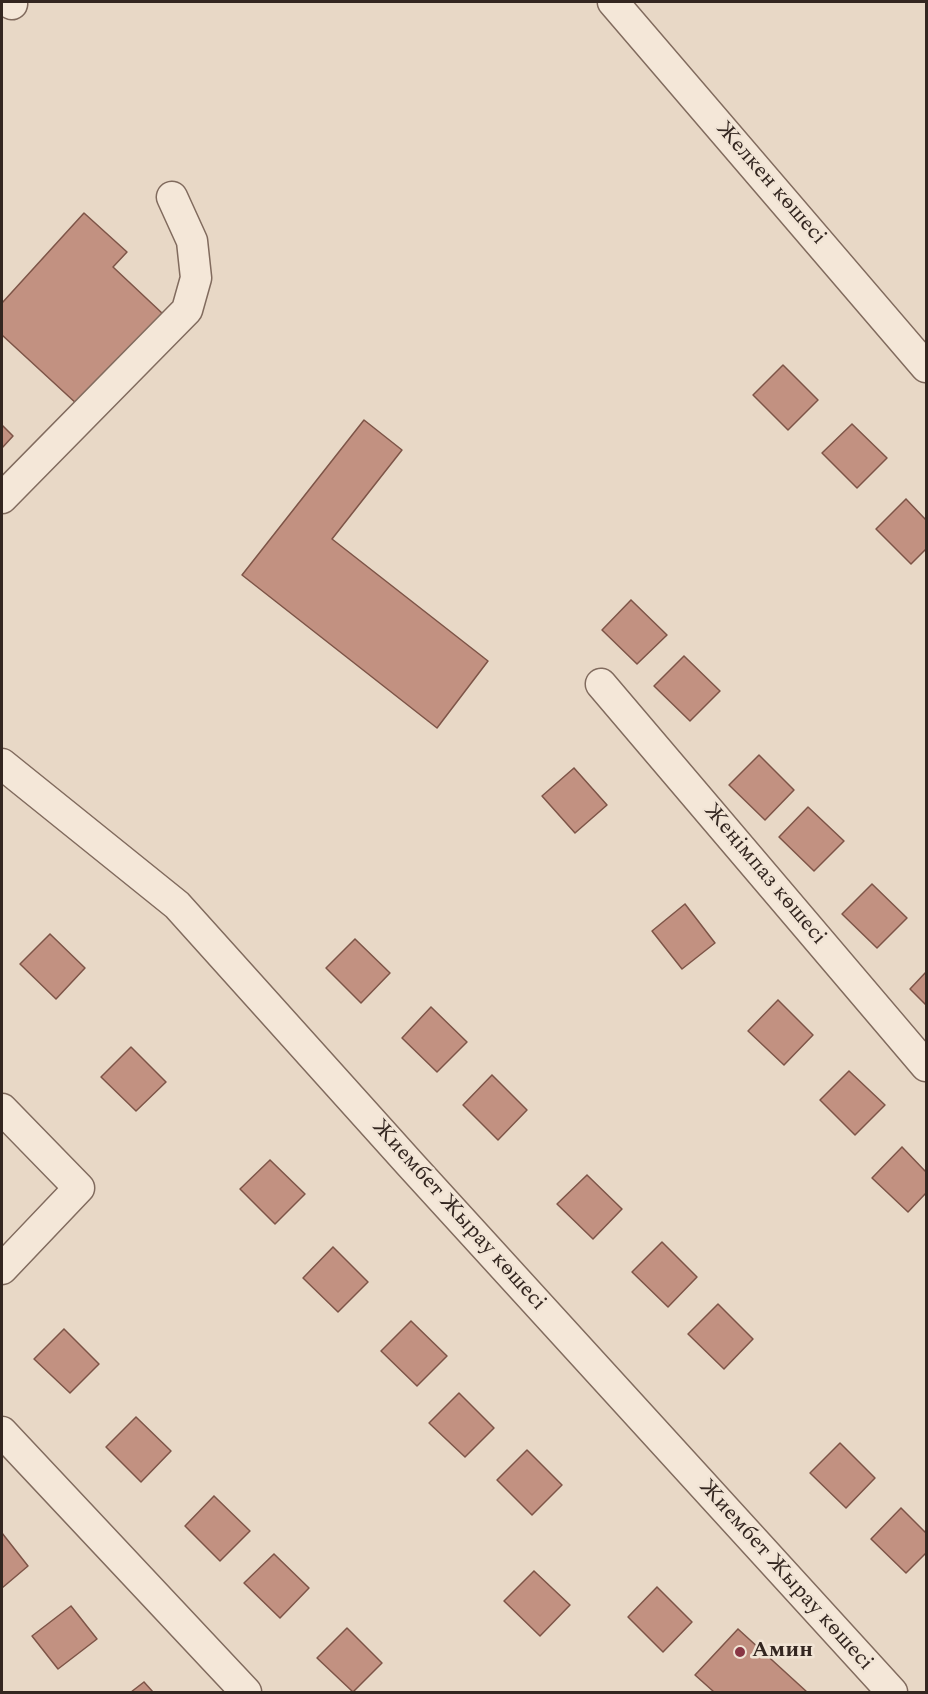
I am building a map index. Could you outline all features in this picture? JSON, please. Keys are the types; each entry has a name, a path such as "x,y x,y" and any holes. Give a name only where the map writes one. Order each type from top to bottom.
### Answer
{"street":[{"name":"Желкен көшесі","path":"613,2 927,367"},
{"path":"2,498 187,310 196,278 192,241 172,197"},
{"name":"Жеңімпаз көшесі","path":"601,684 927,1066"},
{"name":"Жиембет Жырау көшесі","path":"2,764 177,905 878,1687"},
{"path":"2,1109 79,1188 2,1269"},
{"path":"2,1432 246,1692"}],"building":[{"path":"84,213 127,252 113,267 163,314 78,405 2,335 2,303"},
{"path":"783,365 818,400 788,430 753,395"},
{"path":"364,420 402,450 332,539 488,661 437,728 242,575"},
{"path":"852,424 887,458 857,488 822,453"},
{"path":"2,425 13,436 2,448"},
{"path":"906,499 926,520 926,549 911,564 876,529"},
{"path":"631,600 667,635 637,664 602,630"},
{"path":"684,656 720,691 690,721 654,686"},
{"path":"759,755 794,790 765,820 729,785"},
{"path":"574,768 607,805 575,833 542,796"},
{"path":"808,807 844,841 814,871 779,837"},
{"path":"872,884 907,918 877,948 842,914"},
{"path":"685,904 715,943 682,969 652,931"},
{"path":"50,934 85,968 56,999 20,964"},
{"path":"355,939 390,973 361,1003 326,968"},
{"path":"926,972 926,1005 910,989"},
{"path":"778,1000 813,1035 784,1065 748,1031"},
{"path":"431,1007 467,1042 437,1072 402,1038"},
{"path":"131,1047 166,1082 136,1111 101,1077"},
{"path":"849,1071 885,1105 855,1135 820,1100"},
{"path":"492,1075 527,1110 498,1140 463,1105"},
{"path":"902,1147 926,1172 926,1193 908,1212 872,1178"},
{"path":"270,1160 305,1194 275,1224 240,1189"},
{"path":"587,1175 622,1209 593,1239 557,1204"},
{"path":"662,1242 697,1277 668,1307 632,1272"},
{"path":"333,1247 368,1282 338,1312 303,1278"},
{"path":"718,1304 753,1339 724,1369 688,1334"},
{"path":"411,1321 447,1356 417,1386 381,1351"},
{"path":"64,1329 99,1364 70,1393 34,1359"},
{"path":"459,1393 494,1428 465,1457 429,1423"},
{"path":"136,1417 171,1451 141,1482 106,1447"},
{"path":"840,1443 875,1478 846,1508 810,1473"},
{"path":"527,1450 562,1485 532,1515 497,1480"},
{"path":"214,1496 250,1531 220,1561 185,1526"},
{"path":"901,1508 926,1533 926,1553 906,1573 871,1539"},
{"path":"2,1533 28,1566 2,1588"},
{"path":"274,1554 309,1588 280,1618 244,1583"},
{"path":"534,1571 570,1605 540,1636 504,1601"},
{"path":"657,1587 692,1622 663,1652 628,1617"},
{"path":"71,1606 97,1639 58,1669 32,1636"},
{"path":"347,1628 382,1663 353,1692 317,1658"},
{"name":"Амин","path":"738,1629 807,1692 714,1692 695,1675"},
{"path":"144,1682 153,1692 131,1692"}],"place":[{"name":"Амин","path":"740,1652"}]}
